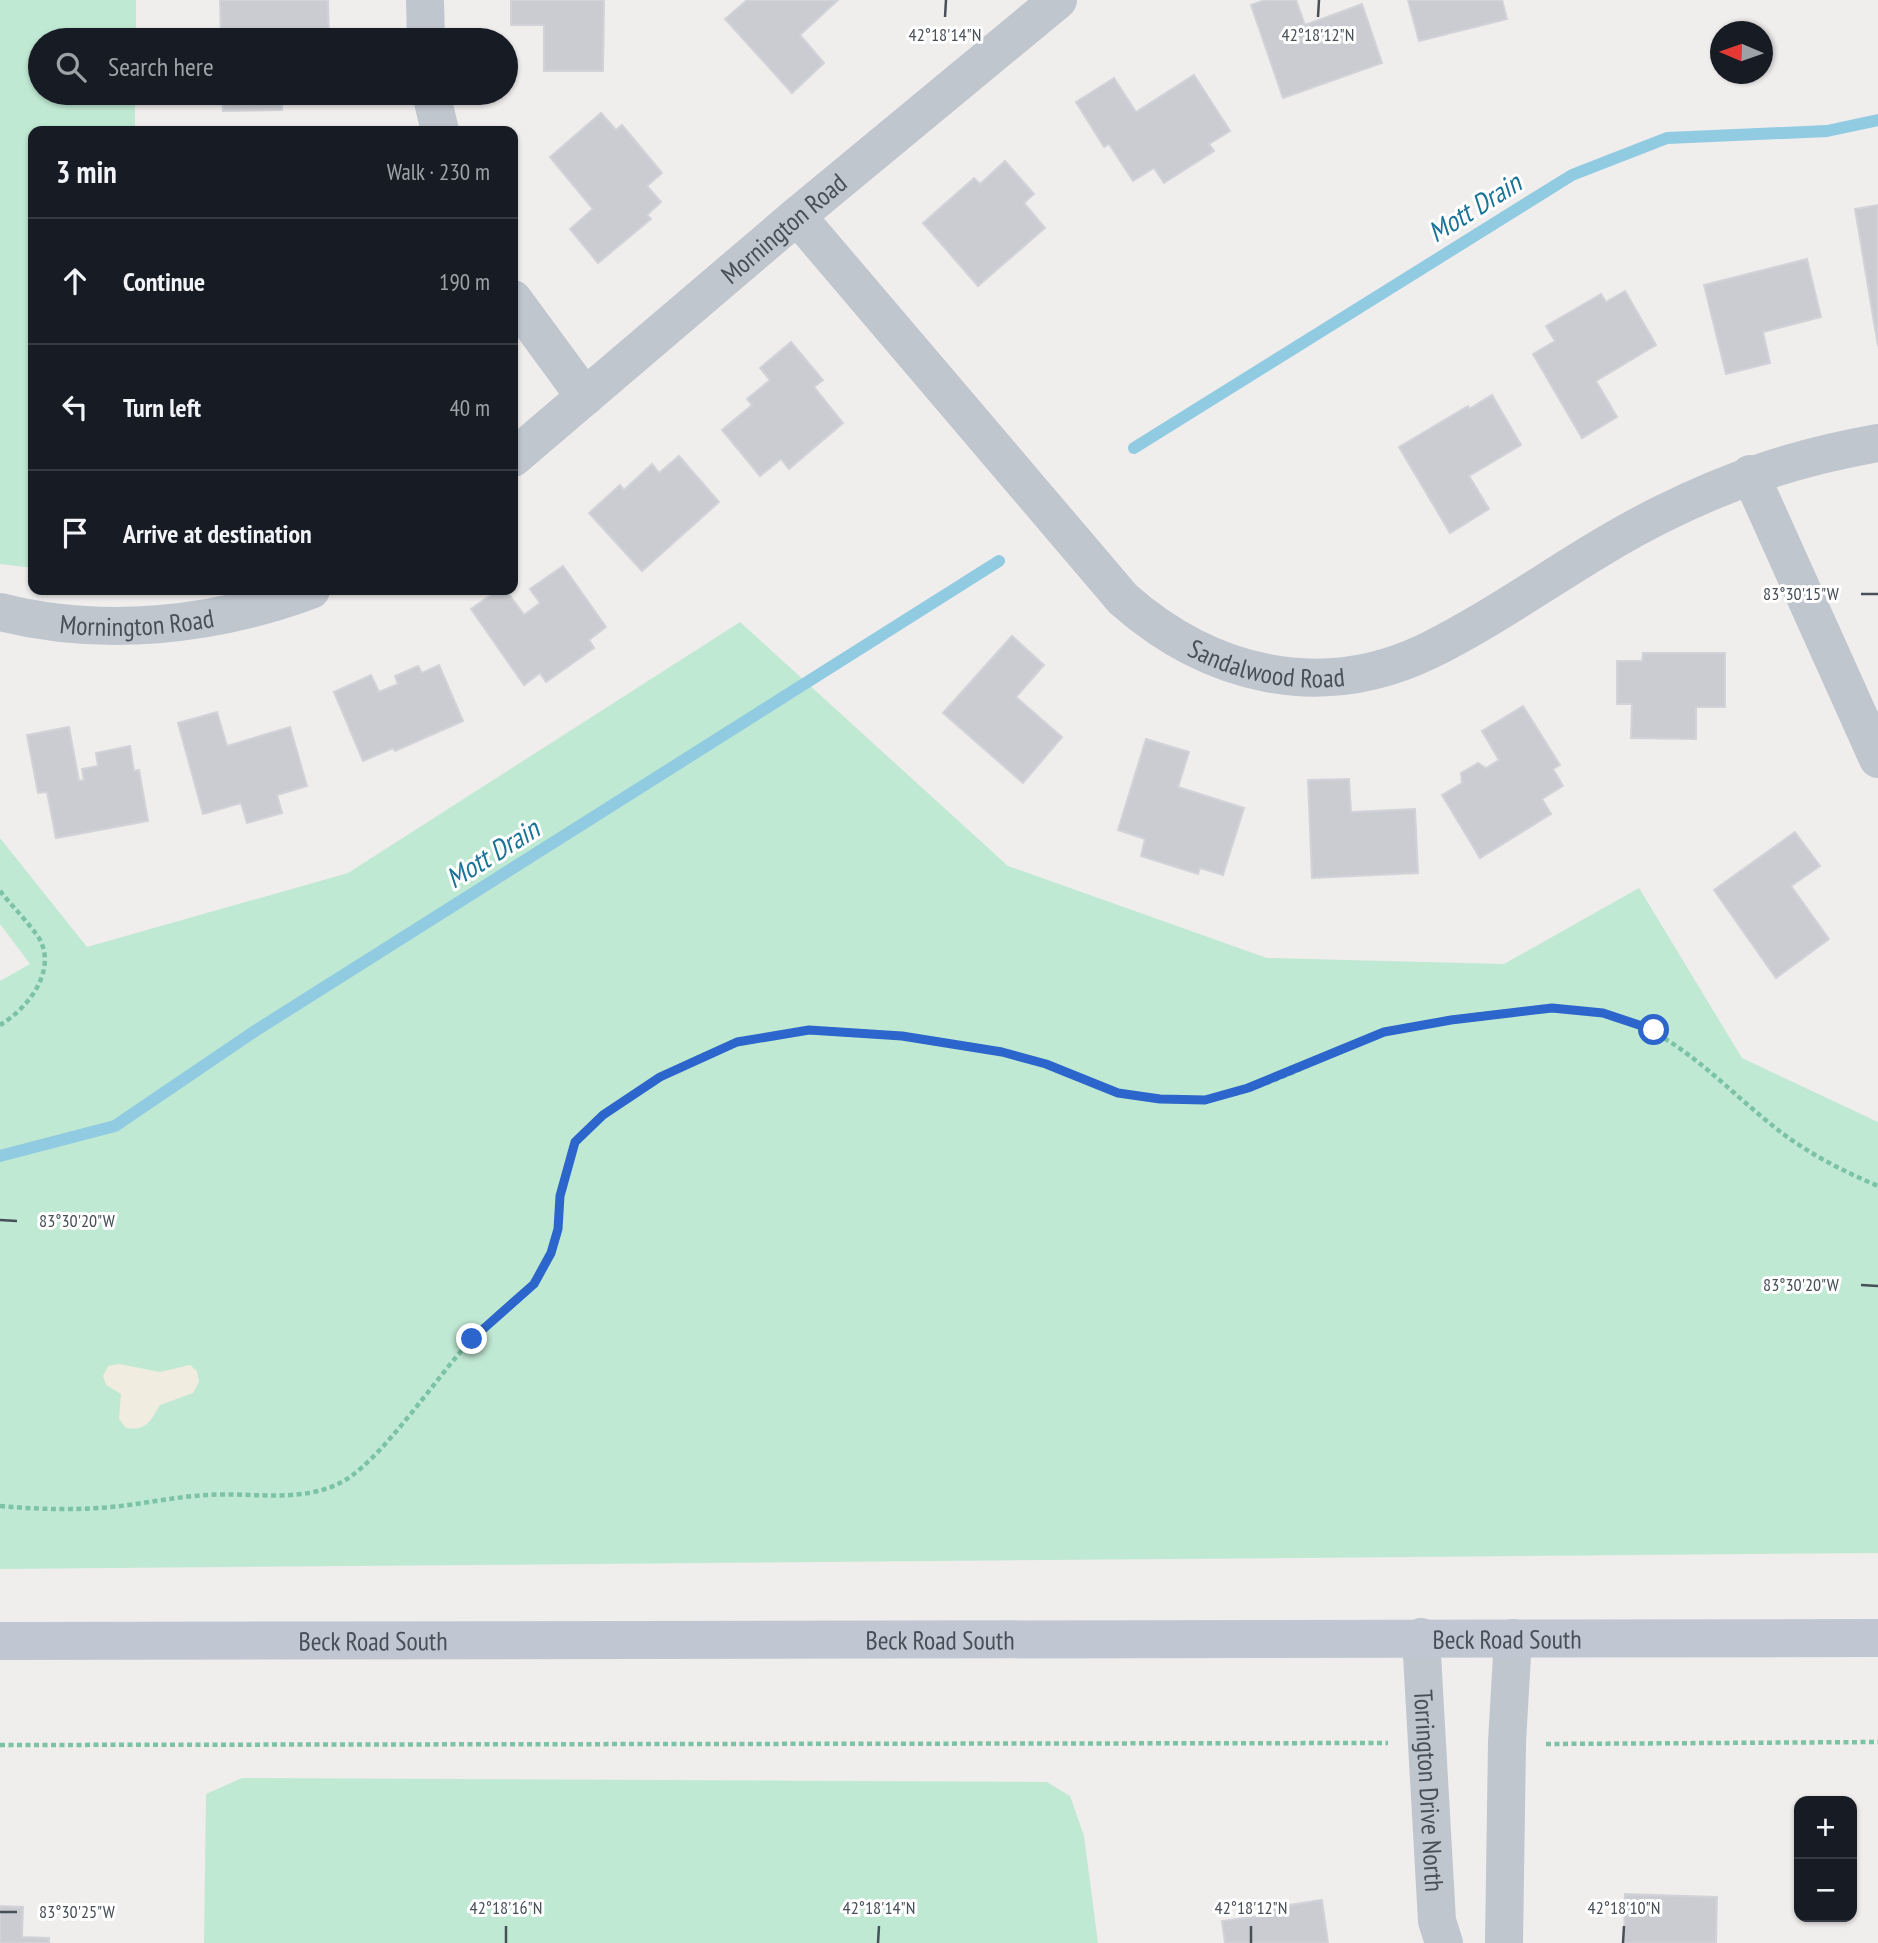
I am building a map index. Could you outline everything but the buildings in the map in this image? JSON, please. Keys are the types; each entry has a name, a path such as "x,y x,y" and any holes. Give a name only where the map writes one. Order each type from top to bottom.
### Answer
{"main road":[{"name":"Beck Road South","path":"0,1640 1878,1638"}],"street":[{"path":"425,0 426,28"},
{"name":"Mornington Road","path":"518,454 797,216 1058,0"},
{"path":"434,105 439,126"},
{"name":"Sandalwood Road","path":"797,216 1123,599 1176,641 1207,656 1250,670 1295,677 1329,677 1374,670 1427,651 1661,514 1750,474 1814,454 1878,443"},
{"path":"518,306 585,397"},
{"path":"1750,474 1878,760"},
{"name":"Mornington Road","path":"0,612 95,625 145,625 195,621 243,611 295,595"},
{"name":"Torrington Drive North","path":"1421,1637 1437,1921 1444,1943"},
{"path":"1504,1943 1513,1638"}],"path":[{"path":"0,891 40,940 45,966 33,998 0,1025"},
{"path":"0,1506 39,1510 102,1508 211,1495 306,1493 339,1484 365,1464 472,1339 534,1284 551,1253 558,1229 560,1196 575,1142 603,1115 660,1077 737,1042 809,1030 902,1036 1002,1052 1046,1064 1118,1093 1160,1099 1205,1100 1248,1088 1384,1032 1451,1020 1552,1008 1603,1013 1654,1030 1718,1077 1784,1135 1844,1172 1878,1186"},
{"path":"1538,1744 1878,1742"},
{"path":"0,1745 1399,1743"}],"green space":[{"path":"0,0 136,0 136,28 28,28 28,105 135,105 135,126 28,126 28,567 0,564"},
{"path":"740,622 1008,866 1267,958 1504,964 1639,888 1742,1058 1878,1122 1878,1553 0,1569 0,981 30,964 0,924 0,838 87,947 348,873"},
{"path":"242,1778 1047,1782 1070,1796 1084,1836 1098,1943 204,1943 206,1794"}],"sand":[{"path":"119,1364 160,1372 190,1365 197,1371 199,1382 193,1393 160,1405 143,1427 126,1428 119,1419 121,1394 106,1385 103,1376 108,1366"}],"waterway":[{"name":"Mott Drain","path":"1134,448 1572,175 1667,138 1827,131 1878,120"},
{"name":"Mott Drain","path":"0,1156 115,1126 255,1031 999,561"}],"route":[{"path":"472,1339 534,1284 551,1253 558,1229 560,1196 575,1142 603,1115 660,1077 737,1042 809,1030 902,1036 1002,1052 1046,1064 1118,1093 1160,1099 1205,1100 1248,1088 1384,1032 1451,1020 1552,1008 1603,1013 1654,1030"}]}
